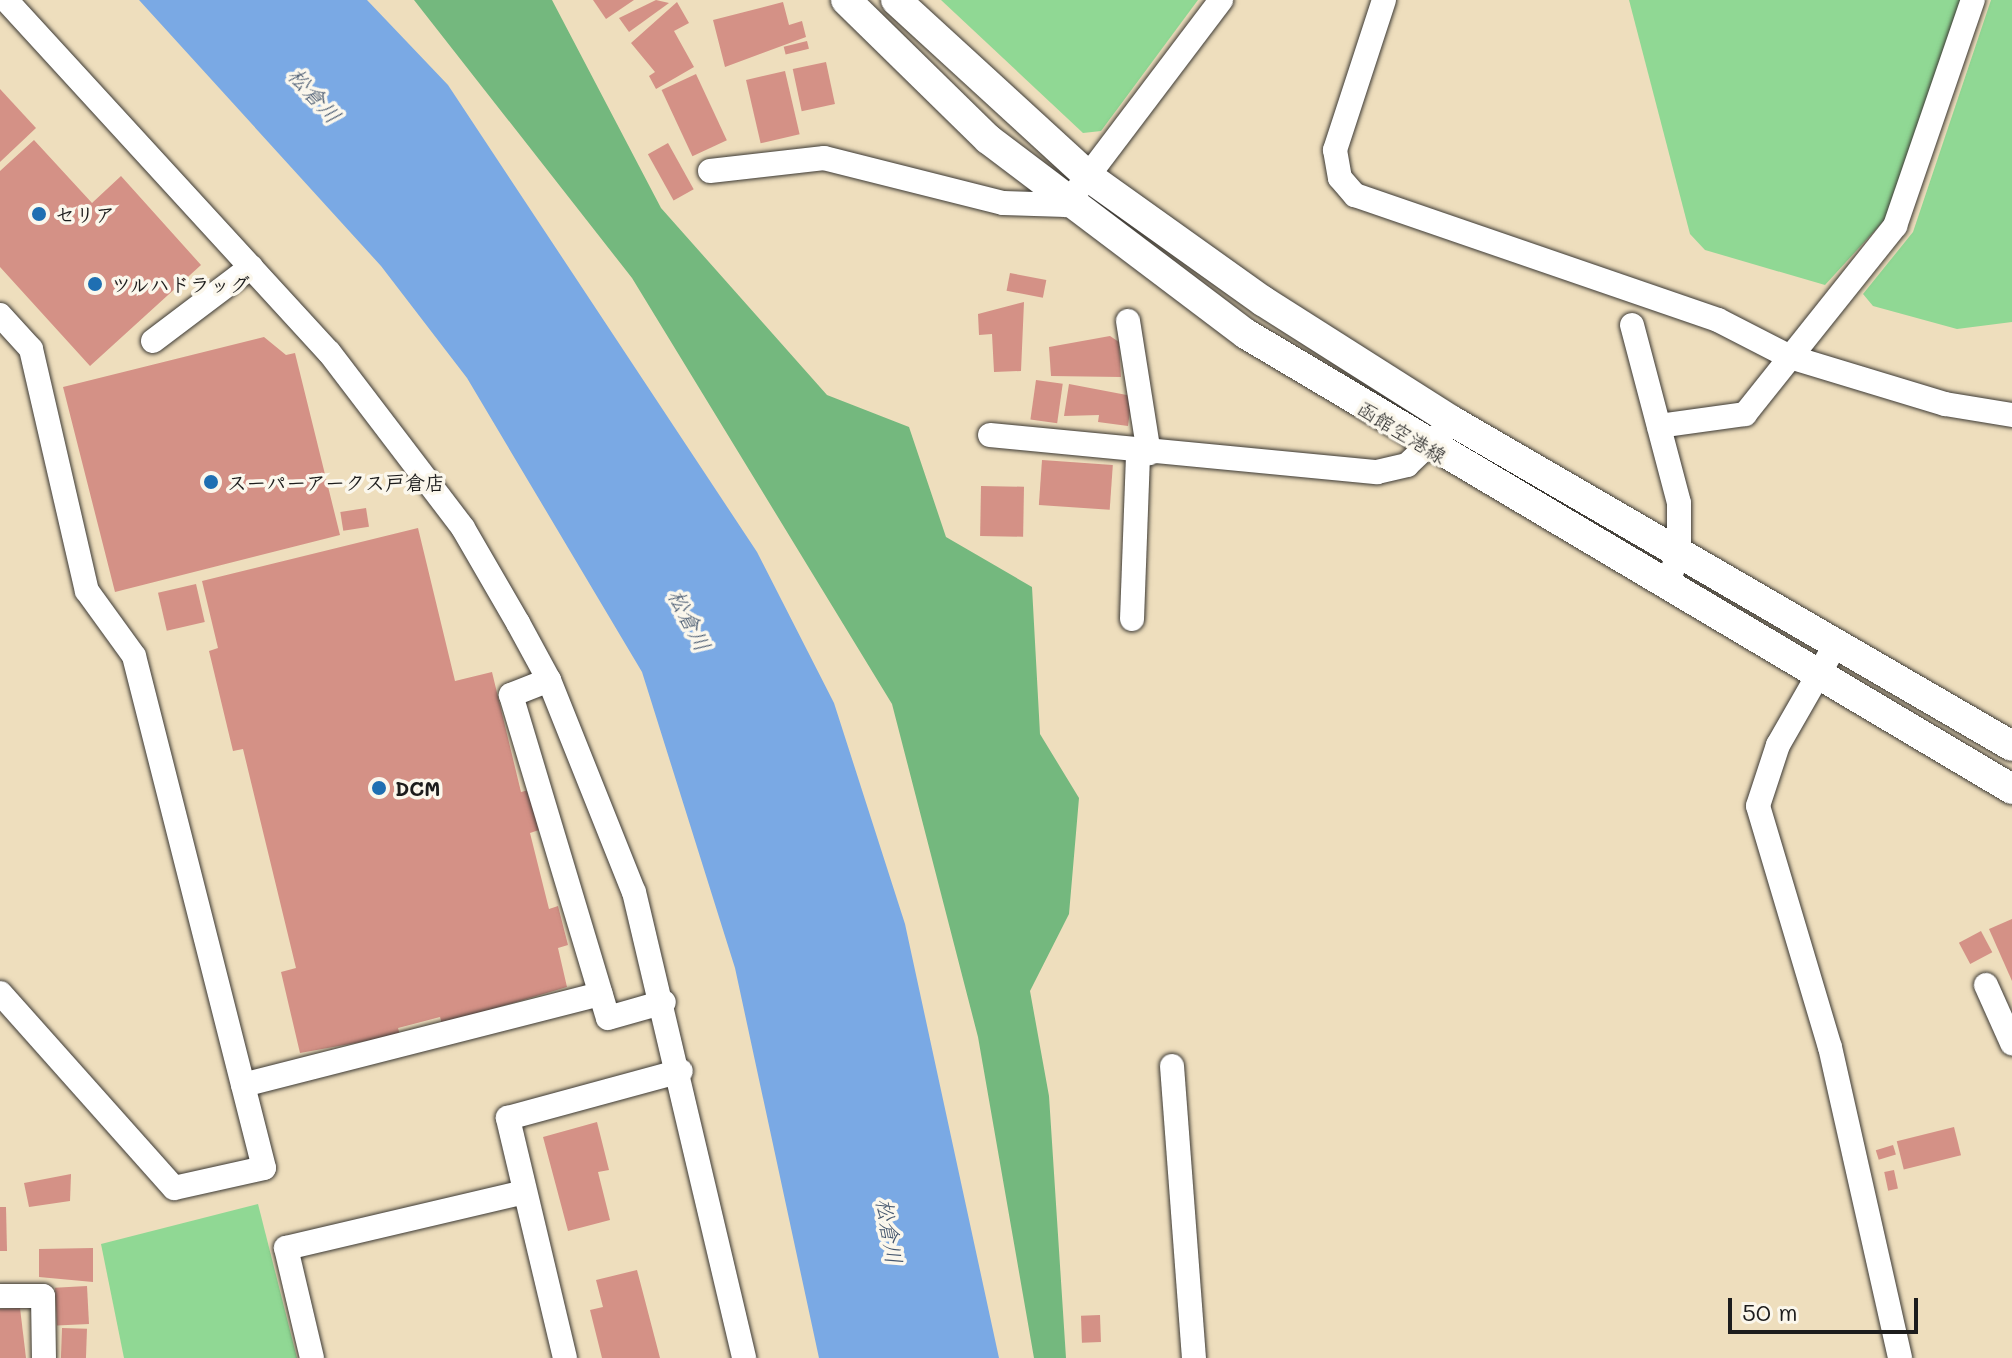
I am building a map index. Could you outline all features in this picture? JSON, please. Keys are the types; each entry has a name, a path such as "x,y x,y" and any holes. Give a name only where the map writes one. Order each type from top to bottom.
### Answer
{"main road":[{"name":"函館空港線","path":"846,0 942,97 1066,205 1246,334 1429,447 2012,789"},
{"name":"函館空港線","path":"896,0 1089,177 1263,301 1452,421 2012,746"}],"street":[{"path":"6,0 251,267 411,456 463,528 549,680 634,892 681,1071 744,1358"},
{"path":"710,171 824,158 1003,203 1066,205 1221,0"},
{"path":"1384,0 1335,150 1340,178 1355,195 1718,320 1790,357 1945,404 2012,415"},
{"path":"1659,426 1745,414 1895,226 1973,0"},
{"path":"153,341 251,267"},
{"path":"0,315 31,349 87,591 134,656 264,1168 174,1188 0,993"},
{"path":"1128,321 1143,452 1132,619"},
{"path":"1632,325 1679,503 1679,552 1666,587"},
{"path":"990,435 1377,472 1407,465 1429,447 1452,421"},
{"path":"1837,642 1778,745 1758,806 1830,1047 1900,1358"},
{"path":"549,680 511,695 608,1018 664,1002"},
{"path":"1986,985 2012,1043"},
{"path":"243,1085 601,994"},
{"path":"1172,1066 1194,1358"},
{"path":"559,1357 508,1118 681,1071"},
{"path":"312,1358 286,1248 524,1192"},
{"path":"0,1296 43,1296 44,1358"}],"green space":[{"path":"414,0 552,0 661,208 827,395 909,427 946,537 1032,587 1040,734 1079,798 1069,914 1030,991 1049,1096 1066,1358 1034,1358 978,1037 892,704 632,278"},
{"path":"941,0 1198,0 1101,131 1083,133"},
{"path":"1629,0 1963,0 1890,214 1825,285 1705,250 1690,234"},
{"path":"1991,0 2012,0 2012,322 1957,329 1873,306 1863,294 1913,232"},
{"path":"258,1204 297,1358 124,1358 101,1244"}],"water":[{"name":"松倉川","path":"139,0 367,0 448,85 757,552 834,703 905,924 999,1358 819,1358 735,968 642,672 467,378 381,266"}],"building":[{"path":"593,0 634,0 606,19"},
{"path":"656,0 669,3 629,32 619,18"},
{"path":"677,2 689,23 674,31 694,67 656,89 649,76 655,72 631,43"},
{"path":"783,2 789,25 802,21 806,37 725,67 713,20"},
{"path":"807,41 809,49 786,55 784,47"},
{"path":"826,62 835,104 802,111 793,69"},
{"path":"785,71 800,134 761,143 746,80"},
{"path":"696,74 727,140 692,156 662,90"},
{"path":"0,89 36,128 0,162"},
{"path":"34,140 92,203 121,176 201,265 90,366 0,267 0,171"},
{"path":"668,143 694,189 674,201 648,154"},
{"path":"1010,273 1046,280 1043,298 1007,291"},
{"path":"1024,302 1021,371 994,372 992,334 979,335 978,314"},
{"path":"1110,336 1119,342 1121,377 1051,376 1049,347"},
{"path":"264,337 286,355 295,353 340,535 115,592 63,387"},
{"path":"1036,380 1063,384 1057,423 1030,420"},
{"path":"1069,384 1132,396 1128,426 1098,422 1099,415 1064,416"},
{"path":"1042,460 1113,465 1110,510 1039,505"},
{"path":"981,486 1024,487 1023,537 980,536"},
{"path":"366,508 369,527 343,531 340,512"},
{"path":"418,528 455,681 492,672 521,792 529,790 539,830 530,833 549,909 558,906 568,945 558,948 567,987 442,1024 440,1017 398,1028 400,1035 300,1053 281,972 296,968 243,749 233,751 209,651 218,648 202,581"},
{"path":"196,584 205,622 167,631 158,593"},
{"path":"2012,919 2012,981 1989,929"},
{"path":"1981,931 1992,952 1970,964 1959,943"},
{"path":"597,1122 609,1170 598,1172 610,1220 568,1231 543,1137"},
{"path":"1954,1127 1961,1155 1904,1169 1897,1141"},
{"path":"1893,1145 1896,1155 1879,1160 1876,1150"},
{"path":"1894,1170 1898,1189 1888,1191 1884,1172"},
{"path":"71,1174 70,1201 29,1207 24,1183"},
{"path":"0,1207 6,1207 7,1251 0,1251"},
{"path":"93,1248 93,1282 39,1277 39,1249"},
{"path":"637,1270 660,1358 602,1358 590,1310 603,1307 596,1280"},
{"path":"87,1286 89,1324 57,1326 55,1288"},
{"path":"20,1308 26,1358 0,1358 0,1309"},
{"path":"1100,1315 1101,1342 1082,1343 1081,1316"},
{"path":"62,1328 87,1329 86,1358 61,1358"}],"place":[{"name":"セリア","path":"39,214"},
{"name":"ツルハドラッグ","path":"95,284"},
{"name":"スーパーアークス戸倉店","path":"211,482"},
{"name":"DCM","path":"379,788"}]}
